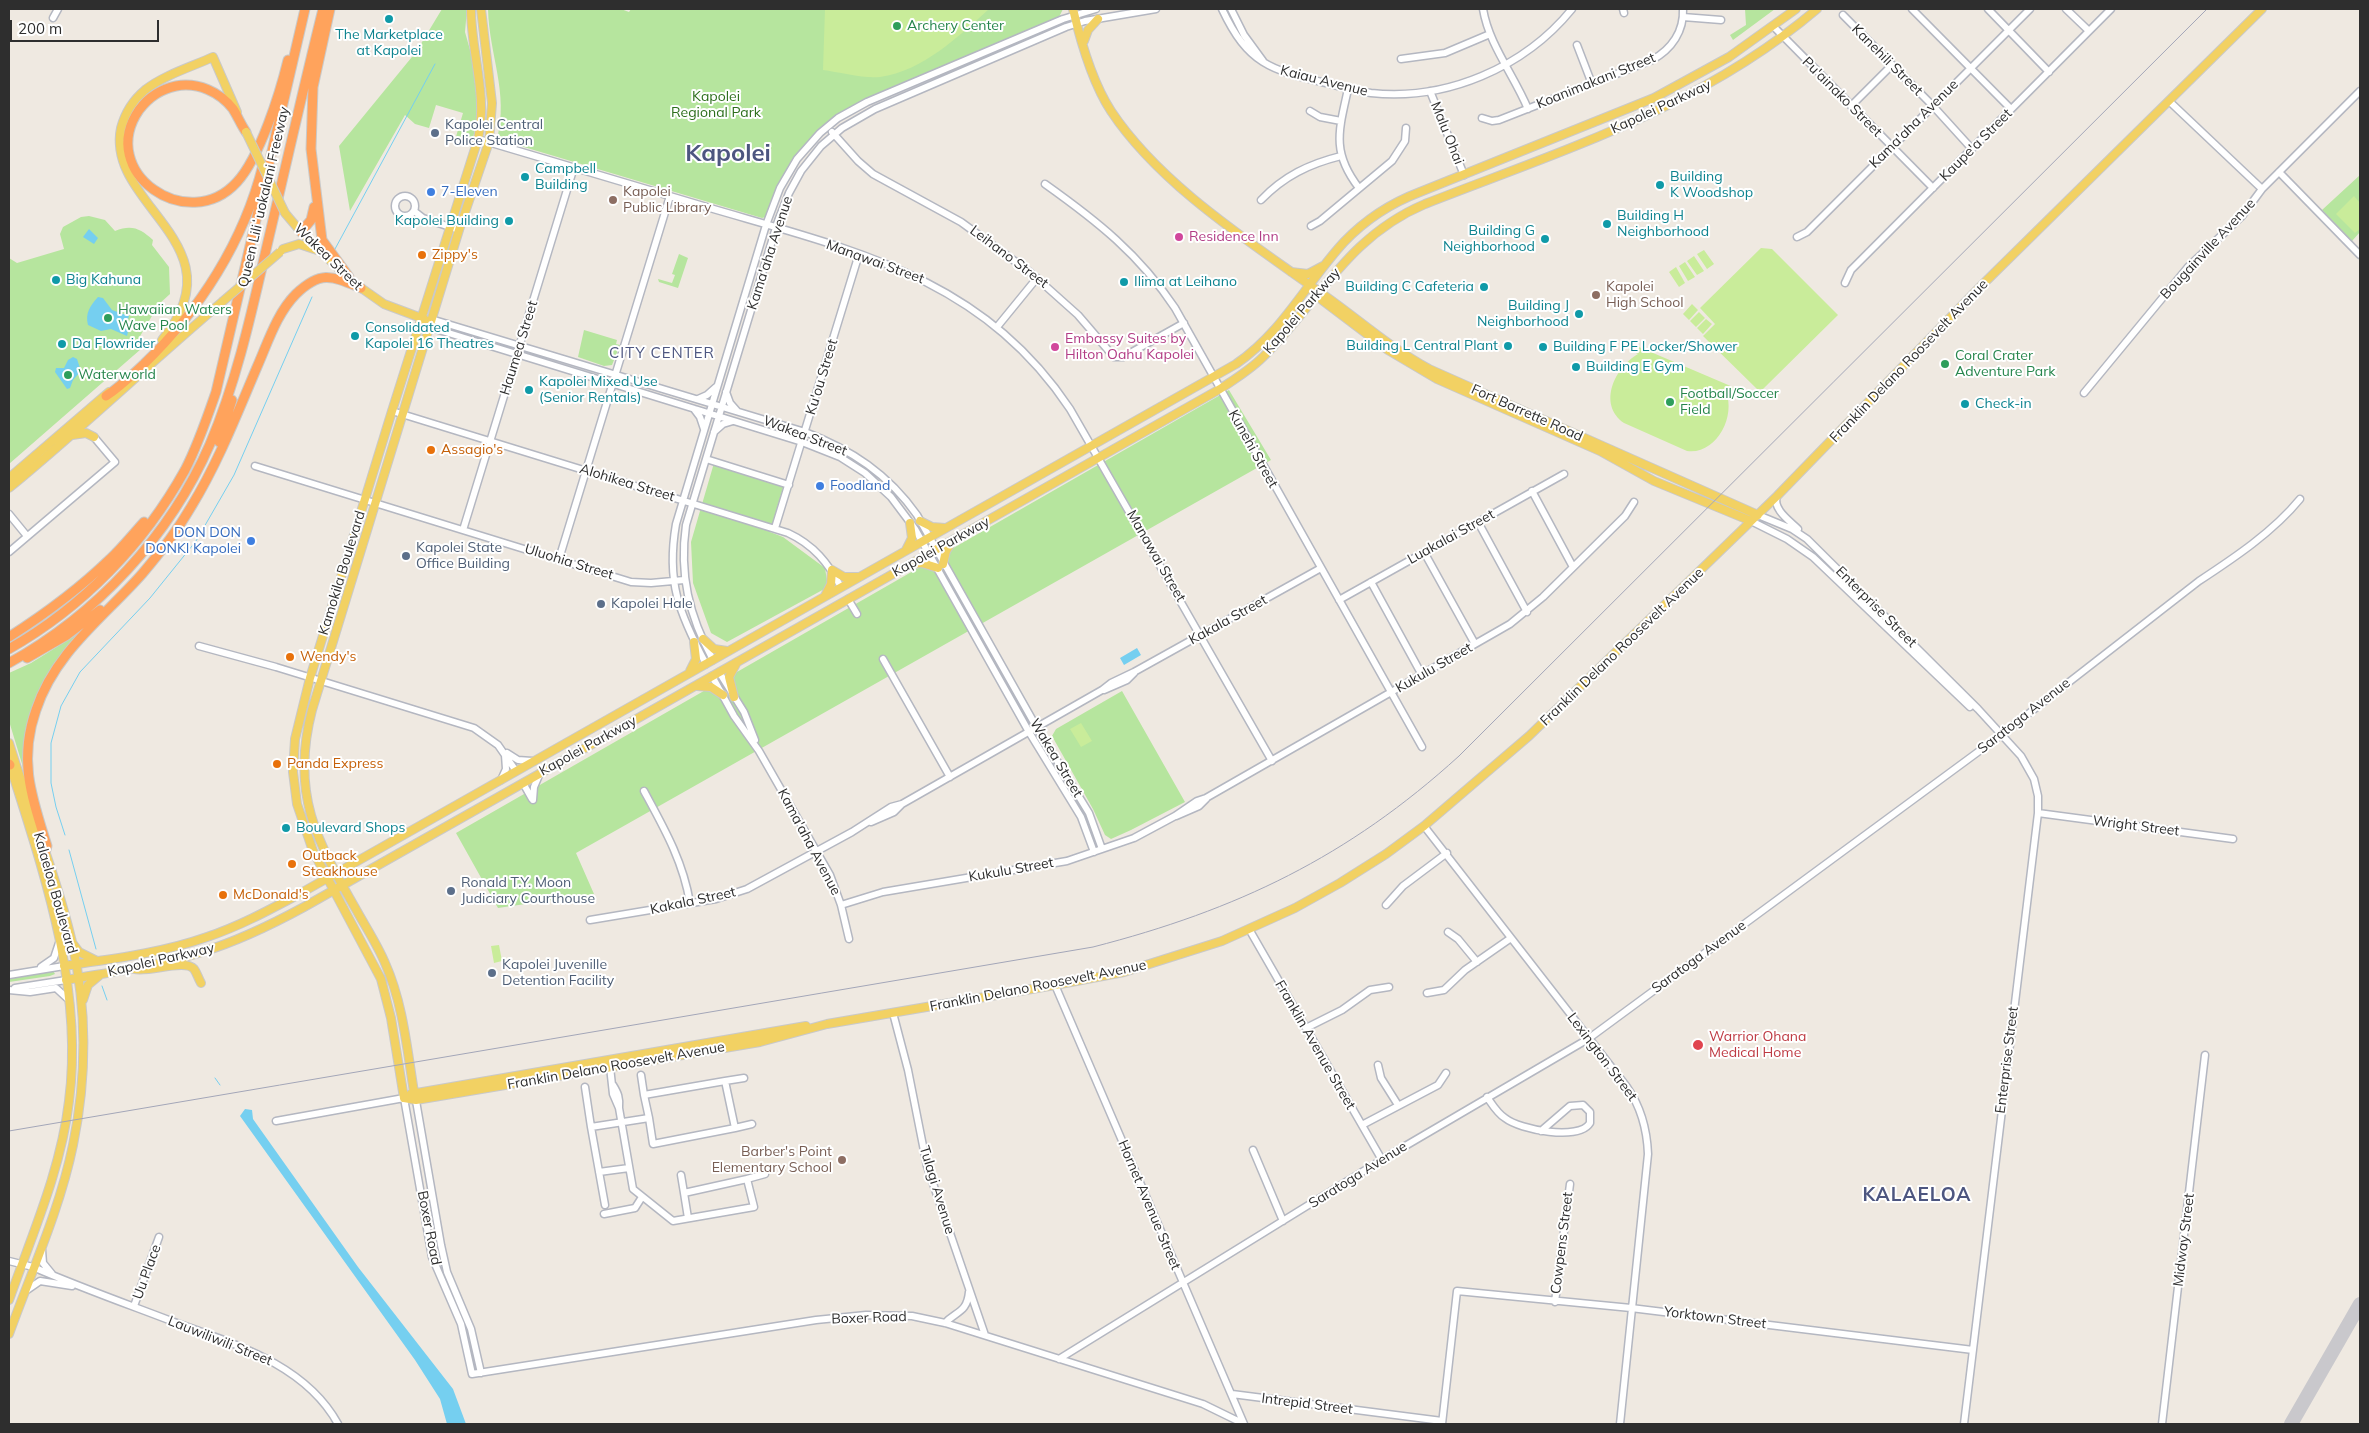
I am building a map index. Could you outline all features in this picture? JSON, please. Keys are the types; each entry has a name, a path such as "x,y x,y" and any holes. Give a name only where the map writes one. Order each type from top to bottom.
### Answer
{"highway":[{"path":"246,132 231,106 216,93 197,86 176,86 157,93 142,106 130,130 129,150 132,164 143,181 153,190 170,199 187,202 205,201 233,186 256,150 282,82 300,9"},
{"name":"Queen Liliʻuokalani Freeway","path":"9,648 44,627 96,586 141,535 170,494 185,469 200,437 216,392 288,89 305,9"},
{"name":"Queen Liliʻuokalani Freeway","path":"9,663 42,644 92,605 121,577 165,522 197,471 216,429 233,380 323,9"},
{"path":"330,9 316,68 311,106 311,149 315,197 322,240 349,277"},
{"path":"106,396 131,375 172,335 219,269 237,236 256,190 288,89"},
{"path":"301,232 311,220 315,197"},
{"path":"45,853 47,846 29,787 28,750 35,711 47,682 68,651 141,574 179,526 221,453 274,329 290,301 312,281 324,277 333,277 360,288"},
{"path":"179,526 223,433 250,330 257,287"},
{"path":"9,637 36,620 83,584 112,558 170,494"},
{"path":"9,668 46,649 67,635 141,574"}],"main road":[{"name":"Kamokila Boulevard","path":"404,1098 387,997 376,967 327,878 302,822 293,772 298,722 310,678 482,123 479,69 472,42 471,9"},
{"name":"Kamokila Boulevard","path":"415,1096 398,998 385,962 335,873 314,828 305,787 305,744 310,718 402,414 459,230 489,142 492,104 482,9"},
{"name":"Kapolei Parkway","path":"64,966 181,945 220,932 277,906 1241,360 1264,343 1353,234 1381,212 1410,196 1654,98 1711,68 1796,9"},
{"name":"Kapolei Parkway","path":"66,980 185,957 233,942 334,890 1220,389 1262,358 1280,339 1332,274 1367,240 1388,223 1415,208 1659,111 1718,80 1782,37 1817,9"},
{"name":"Franklin Delano Roosevelt Avenue","path":"415,1096 610,1067 771,1040 828,1024 1055,986 1145,966 1249,930 1295,908 1355,874 1424,826 1529,736 1758,515 1971,296 2262,9"},
{"name":"Fort Barrette Road","path":"1074,12 1095,78 1110,110 1153,163 1188,193 1310,286 1388,350 1427,374 1600,451 1654,481 1751,521"},
{"path":"1084,43 1088,30 1098,19"},
{"name":"Wakea Street","path":"106,396 153,350 172,327 183,300 186,278 182,255 175,239 126,170 120,145 122,125 130,106 144,91 156,83 213,57 285,213 301,232 360,288 384,304 430,323"},
{"path":"1464,174 1469,187"},
{"path":"9,488 301,232"},
{"path":"281,250 299,244 321,252"},
{"path":"1291,272 1308,274 1327,264"},
{"path":"1332,274 1329,292 1345,311"},
{"name":"Fort Barrette Road","path":"1317,293 1399,351 1445,377 1758,515"},
{"path":"9,478 106,396"},
{"path":"92,417 91,428 94,437"},
{"path":"70,436 86,433 94,437"},
{"path":"1734,514 1741,524 1740,531"},
{"path":"920,521 932,527 945,528"},
{"path":"906,550 912,538 910,523"},
{"path":"910,564 922,563 941,567 946,551 953,539"},
{"path":"826,596 831,584 832,570 844,577 860,577"},
{"path":"841,587 848,599"},
{"path":"703,639 714,649 729,651"},
{"path":"688,674 696,659 694,642"},
{"path":"734,697 729,677 739,661"},
{"path":"710,662 716,674"},
{"path":"695,686 711,687 723,695"},
{"name":"Kalaeloa Boulevard","path":"9,743 72,942 82,1006 83,1074 79,1111 65,1176 9,1334"},
{"name":"Kalaeloa Boulevard","path":"9,764 60,939 69,1000 72,1074 69,1103 54,1171 9,1300"},
{"path":"516,771 523,783"},
{"path":"72,942 79,952 97,961"},
{"path":"376,967 385,962"},
{"path":"129,968 143,972 184,964 194,969 201,983"},
{"path":"82,1006 86,988 104,973"},
{"name":"Franklin Delano Roosevelt Avenue","path":"404,1098 810,1025 828,1024"}],"street":[{"path":"53,18 58,9"},
{"name":"Kama'aha Avenue","path":"710,662 694,642 679,607 674,581 673,544 682,500 766,225 780,188 791,168 812,140 828,126 867,102 1074,12 1095,9"},
{"name":"Kama'aha Avenue","path":"710,662 703,639 692,614 684,580 684,547 692,503 776,228 788,193 801,171 834,134 875,110 1077,24 1156,9"},
{"name":"Kaiau Avenue","path":"1222,9 1239,41 1257,60 1289,74 1348,89 1384,94 1430,91 1469,81 1506,64 1539,42 1572,9"},
{"name":"Kaiau Avenue","path":"1231,9 1244,35 1263,61"},
{"path":"1483,9 1490,34 1528,109"},
{"name":"Koanimakani Street","path":"1482,118 1492,121 1499,120 1652,60 1662,54 1677,36 1683,17 1683,9"},
{"path":"1912,9 2011,109"},
{"path":"1988,9 2049,72"},
{"name":"Kama'aha Avenue","path":"1797,237 1807,232 2030,9"},
{"path":"2066,9 2089,31"},
{"name":"Kaupe'a Street","path":"1845,283 1851,270 2111,9"},
{"name":"Kanehili Street","path":"1843,16 1933,106 1972,149"},
{"path":"1683,17 1721,20"},
{"name":"Pu'ainako Street","path":"1774,26 1782,37 1933,188"},
{"path":"1401,59 1446,53 1490,34"},
{"path":"1577,45 1592,84"},
{"path":"1851,106 1892,65"},
{"path":"1348,89 1338,138 1340,156 1348,174 1359,188"},
{"name":"Malu Ohai","path":"1430,91 1464,174"},
{"name":"Bougainville Avenue","path":"2084,394 2182,274 2242,216 2262,188 2360,91"},
{"path":"2169,101 2262,188"},
{"path":"1310,111 1320,117 1341,121"},
{"name":"Leihano Street","path":"828,126 850,153 874,174 961,222 1037,278 1066,303 1112,356 1116,358 1123,357 1184,323"},
{"path":"1311,226 1320,221 1396,157 1405,141 1406,128"},
{"name":"Manawai Street","path":"478,139 859,254 934,284 964,302 997,327 1047,377 1070,409 1272,761"},
{"path":"1261,200 1295,172 1312,164 1340,156"},
{"name":"Haumea Street","path":"463,530 574,167"},
{"path":"2279,172 2360,255"},
{"name":"Kunehi Street","path":"1044,184 1085,212 1124,245 1156,281 1184,323 1422,748"},
{"path":"559,559 670,196"},
{"path":"414,211 423,218 459,230"},
{"name":"Ku'ou Street","path":"775,528 859,254"},
{"path":"997,327 1037,278"},
{"name":"Wakea Street","path":"430,323 520,345 805,432 845,449 866,462 900,493 920,521 926,539 941,567 979,625 1037,728 1089,812 1102,849"},
{"name":"Wakea Street","path":"430,323 517,354 802,442 840,457 865,473 891,497 910,523 926,539"},
{"path":"697,399 707,396 717,386"},
{"path":"726,392 730,403 738,412"},
{"path":"693,408 700,417 704,428"},
{"name":"Alohikea Street","path":"392,411 775,528 810,545 832,570 841,587"},
{"path":"713,433 723,424 737,421"},
{"path":"9,552 115,462 94,437"},
{"path":"706,459 789,485"},
{"name":"Uluohia Street","path":"255,466 632,582 684,580"},
{"name":"Luakalai Street","path":"1338,600 1564,474"},
{"path":"1532,491 1573,567"},
{"path":"1777,496 1776,503 1779,510 1811,542"},
{"name":"Saratoga Avenue","path":"1059,1359 1382,1160 1588,1039 2001,735 2199,581 2263,534 2290,511 2300,499"},
{"name":"Kukulu Street","path":"841,905 883,892 1037,867 1094,852 1134,838 1391,693 1527,612 1625,516 1634,502"},
{"path":"9,514 27,536"},
{"name":"Enterprise Street","path":"1758,515 1792,529 1811,542 2021,756 2030,771 2036,787 2038,813 1964,1424"},
{"name":"Enterprise Street","path":"1751,521 1787,539 1813,556 1916,657 1974,711 1982,715"},
{"path":"1478,522 1527,612"},
{"path":"1424,552 1475,644"},
{"name":"Wakea Street","path":"941,567 971,630 1029,732 1081,817 1094,852"},
{"name":"Kakala Street","path":"590,920 724,897 747,889 870,822 881,819 902,804 1102,690 1113,687 1134,672 1321,568"},
{"path":"1371,582 1422,675"},
{"path":"848,599 857,614"},
{"path":"199,646 474,728 518,760 534,761"},
{"path":"883,660 950,777"},
{"name":"Kama'aha Avenue","path":"716,674 723,695 758,749 830,875 841,905 849,939"},
{"name":"Kama'aha Avenue","path":"716,674 734,697 748,722 758,749"},
{"path":"504,751 516,771"},
{"path":"501,780 506,765 504,751"},
{"path":"523,783 533,800 534,787 540,773"},
{"path":"644,791 675,850 684,873 690,903"},
{"name":"Wright Street","path":"2038,813 2233,839"},
{"name":"Lexington Street","path":"1424,826 1447,853 1588,1039 1631,1092 1641,1113 1647,1137 1648,1154 1620,1424"},
{"path":"1386,905 1403,886 1447,853"},
{"name":"Franklin Avenue Street","path":"1249,930 1382,1160"},
{"path":"1448,932 1458,939 1477,962"},
{"path":"1427,993 1444,990 1477,962 1511,938"},
{"path":"31,972 44,966 54,958 60,939"},
{"name":"Kapolei Parkway","path":"9,975 64,966"},
{"name":"Kapolei Parkway","path":"9,990 66,980"},
{"name":"Hornet Avenue Street","path":"1055,986 1244,1424"},
{"path":"1306,1028 1342,1010 1370,990 1389,987"},
{"path":"9,990 30,992 56,988 69,1000"},
{"name":"Tulagi Avenue","path":"893,1013 908,1070 928,1166 985,1334"},
{"name":"Midway Street","path":"2162,1424 2204,1055"},
{"path":"1378,1065 1381,1078 1398,1105"},
{"path":"610,1067 613,1085 618,1093 633,1190 673,1221 754,1207 747,1179"},
{"path":"1362,1125 1438,1085 1446,1073"},
{"path":"641,1075 653,1144 752,1124"},
{"path":"644,1095 744,1078"},
{"path":"725,1081 735,1128"},
{"path":"585,1087 605,1205"},
{"name":"Boxer Road","path":"415,1096 447,1272 471,1328 481,1373"},
{"path":"1487,1097 1505,1118 1520,1126 1541,1131 1582,1130 1590,1123 1590,1112 1583,1105 1572,1105 1541,1131"},
{"name":"Boxer Road","path":"404,1098 432,1257 461,1324 472,1374 816,1320 866,1315 912,1316 985,1334 1203,1404 1244,1424"},
{"name":"Franklin Delano Roosevelt Avenue","path":"276,1121 404,1098"},
{"path":"591,1127 649,1118"},
{"path":"1253,1150 1283,1221"},
{"path":"599,1172 629,1168"},
{"path":"684,1193 765,1174"},
{"path":"681,1175 688,1218"},
{"name":"Cowpens Street","path":"1555,1302 1570,1184"},
{"path":"604,1214 635,1208 642,1197"},
{"name":"Uu Place","path":"134,1306 160,1237"},
{"path":"43,1239 42,1260 53,1275"},
{"name":"Lauwiliwili Street","path":"9,1261 72,1286 83,1288"},
{"name":"Lauwiliwili Street","path":"32,1269 53,1275 264,1357 304,1384 325,1406 338,1424"},
{"path":"23,1295 29,1287 40,1281 72,1286"},
{"path":"945,1323 962,1310 967,1303 969,1291"},
{"name":"Yorktown Street","path":"1442,1422 1457,1291 1631,1308 1973,1350"},
{"name":"Intrepid Street","path":"1232,1394 1442,1422"}],"green space":[{"path":"442,9 467,9 465,32 472,57 478,110 472,145 455,140 463,113 436,105 429,128 415,124 405,115 350,211 339,146 416,52"},
{"name":"Kapolei Regional Park","path":"488,9 621,9 629,12 631,9 1063,9 1058,19 865,100 810,141 766,217 762,218 497,139 500,122 500,89 489,26"},
{"name":"Archery Center","path":"825,9 989,9 953,41 925,60 911,68 896,73 874,77 823,70"},
{"path":"1745,9 1775,9 1733,40 1730,35 1746,25"},
{"path":"2360,175 2360,232 2352,241 2322,210"},
{"path":"2354,196 2360,203 2360,229 2355,233 2336,214"},
{"path":"89,216 105,220 115,231 126,228 136,229 153,240 152,245 169,267 170,294 159,304 139,338 141,349 9,464 9,258 17,263 64,249 60,234 63,227 81,217"},
{"path":"1761,248 1772,249 1838,315 1763,389 1757,389 1703,336 1715,324 1700,308"},
{"path":"1704,250 1714,264 1707,269 1697,254"},
{"path":"679,254 688,258 678,288 659,282 658,279 672,283 675,275 672,274"},
{"path":"1694,256 1704,271 1697,275 1687,261"},
{"path":"1685,262 1695,277 1688,281 1679,266"},
{"path":"1676,267 1685,283 1679,287 1669,272"},
{"path":"1692,304 1698,310 1689,320 1683,314"},
{"path":"1699,312 1705,318 1696,327 1690,321"},
{"path":"1706,319 1712,324 1703,334 1697,328"},
{"path":"584,330 617,340 616,344 620,345 612,365 604,366 578,357"},
{"path":"1632,344 1740,390 1737,396 1726,392 1728,412 1726,423 1715,441 1697,451 1687,451 1624,423 1616,415 1610,396 1612,386 1622,368 1638,354 1629,350"},
{"path":"1229,390 1271,460 576,853 594,894 498,908 456,833"},
{"path":"714,463 785,481 770,532 783,537 825,568 828,587 727,642 711,633 693,583 691,542"},
{"path":"84,630 43,688 26,777 9,721 9,673 31,663"},
{"path":"1122,691 1185,802 1111,839 1105,835 1093,809 1052,736 1056,729"},
{"path":"1081,723 1092,741 1081,747 1070,729"},
{"path":"499,945 502,961 494,963 491,946"},
{"path":"53,971 55,974 50,976 9,982 9,979"}],"water":[{"path":"89,229 98,238 94,244 83,237"},
{"name":"Hawaiian Waters Wave Pool","path":"98,297 103,298 112,310 129,316 126,326 129,328 127,336 111,329 101,331 88,325 87,317 89,310"},
{"name":"Waterworld","path":"73,357 77,359 81,371 73,380 70,388 67,389 55,372 56,368 64,368 68,360"},
{"path":"1137,648 1141,655 1124,665 1120,658"},
{"path":"245,1109 252,1110 253,1119 358,1267 453,1389 466,1424 447,1424 440,1399 415,1360 240,1116"}],"waterway":[{"path":"335,249 435,64"},
{"path":"65,835 51,783 51,743 61,706 80,672 150,598 196,541 234,475 312,297"},
{"path":"69,850 96,949"},
{"path":"102,986 107,1000"},
{"path":"215,1078 220,1085"}],"taxiway":[{"path":"2291,1424 2360,1304"}],"railway":[{"path":"9,1131 1093,947 1195,916 1243,897 1288,876 1332,851 1375,823 1417,792 1459,756 2207,9"}],"place":[{"name":"The Marketplace at Kapolei","path":"389,19"},
{"name":"Archery Center","path":"897,26"},
{"name":"Kapolei Central Police Station","path":"435,133"},
{"name":"Campbell Building","path":"525,177"},
{"name":"Building K Woodshop","path":"1660,185"},
{"name":"7-Eleven","path":"431,192"},
{"name":"Kapolei Public Library","path":"613,200"},
{"name":"Kapolei Building","path":"509,221"},
{"name":"Building H Neighborhood","path":"1607,224"},
{"name":"Residence Inn","path":"1179,237"},
{"name":"Building G Neighborhood","path":"1545,239"},
{"name":"Zippy's","path":"422,255"},
{"name":"Big Kahuna","path":"56,280"},
{"name":"Ilima at Leihano","path":"1124,282"},
{"name":"Building C Cafeteria","path":"1484,287"},
{"name":"Kapolei High School","path":"1596,295"},
{"name":"Building J Neighborhood","path":"1579,314"},
{"name":"Hawaiian Waters Wave Pool","path":"108,318"},
{"name":"Consolidated Kapolei 16 Theatres","path":"355,336"},
{"name":"Da Flowrider","path":"62,344"},
{"name":"Building L Central Plant","path":"1508,346"},
{"name":"Embassy Suites by Hilton Oahu Kapolei","path":"1055,347"},
{"name":"Building F PE Locker/Shower","path":"1543,347"},
{"name":"Coral Crater Adventure Park","path":"1945,364"},
{"name":"Building E Gym","path":"1576,367"},
{"name":"Waterworld","path":"68,375"},
{"name":"Kapolei Mixed Use (Senior Rentals)","path":"529,390"},
{"name":"Football/Soccer Field","path":"1670,402"},
{"name":"Check-in","path":"1965,404"},
{"name":"Assagio's","path":"431,450"},
{"name":"Foodland","path":"820,486"},
{"name":"DON DON DONKI Kapolei","path":"251,541"},
{"name":"Kapolei State Office Building","path":"406,556"},
{"name":"Kapolei Hale","path":"601,604"},
{"name":"Wendy's","path":"290,657"},
{"name":"Panda Express","path":"277,764"},
{"name":"Boulevard Shops","path":"286,828"},
{"name":"Outback Steakhouse","path":"292,864"},
{"name":"Ronald T.Y. Moon Judiciary Courthouse","path":"451,891"},
{"name":"McDonald's","path":"223,895"},
{"name":"Kapolei Juvenille Detention Facility","path":"492,973"},
{"name":"Warrior Ohana Medical Home","path":"1698,1045"},
{"name":"Barber's Point Elementary School","path":"842,1160"}],"district":[{"name":"Kapolei","path":"728,154"},
{"name":"CITY CENTER","path":"662,353"},
{"name":"KALAELOA","path":"1917,1195"}]}
